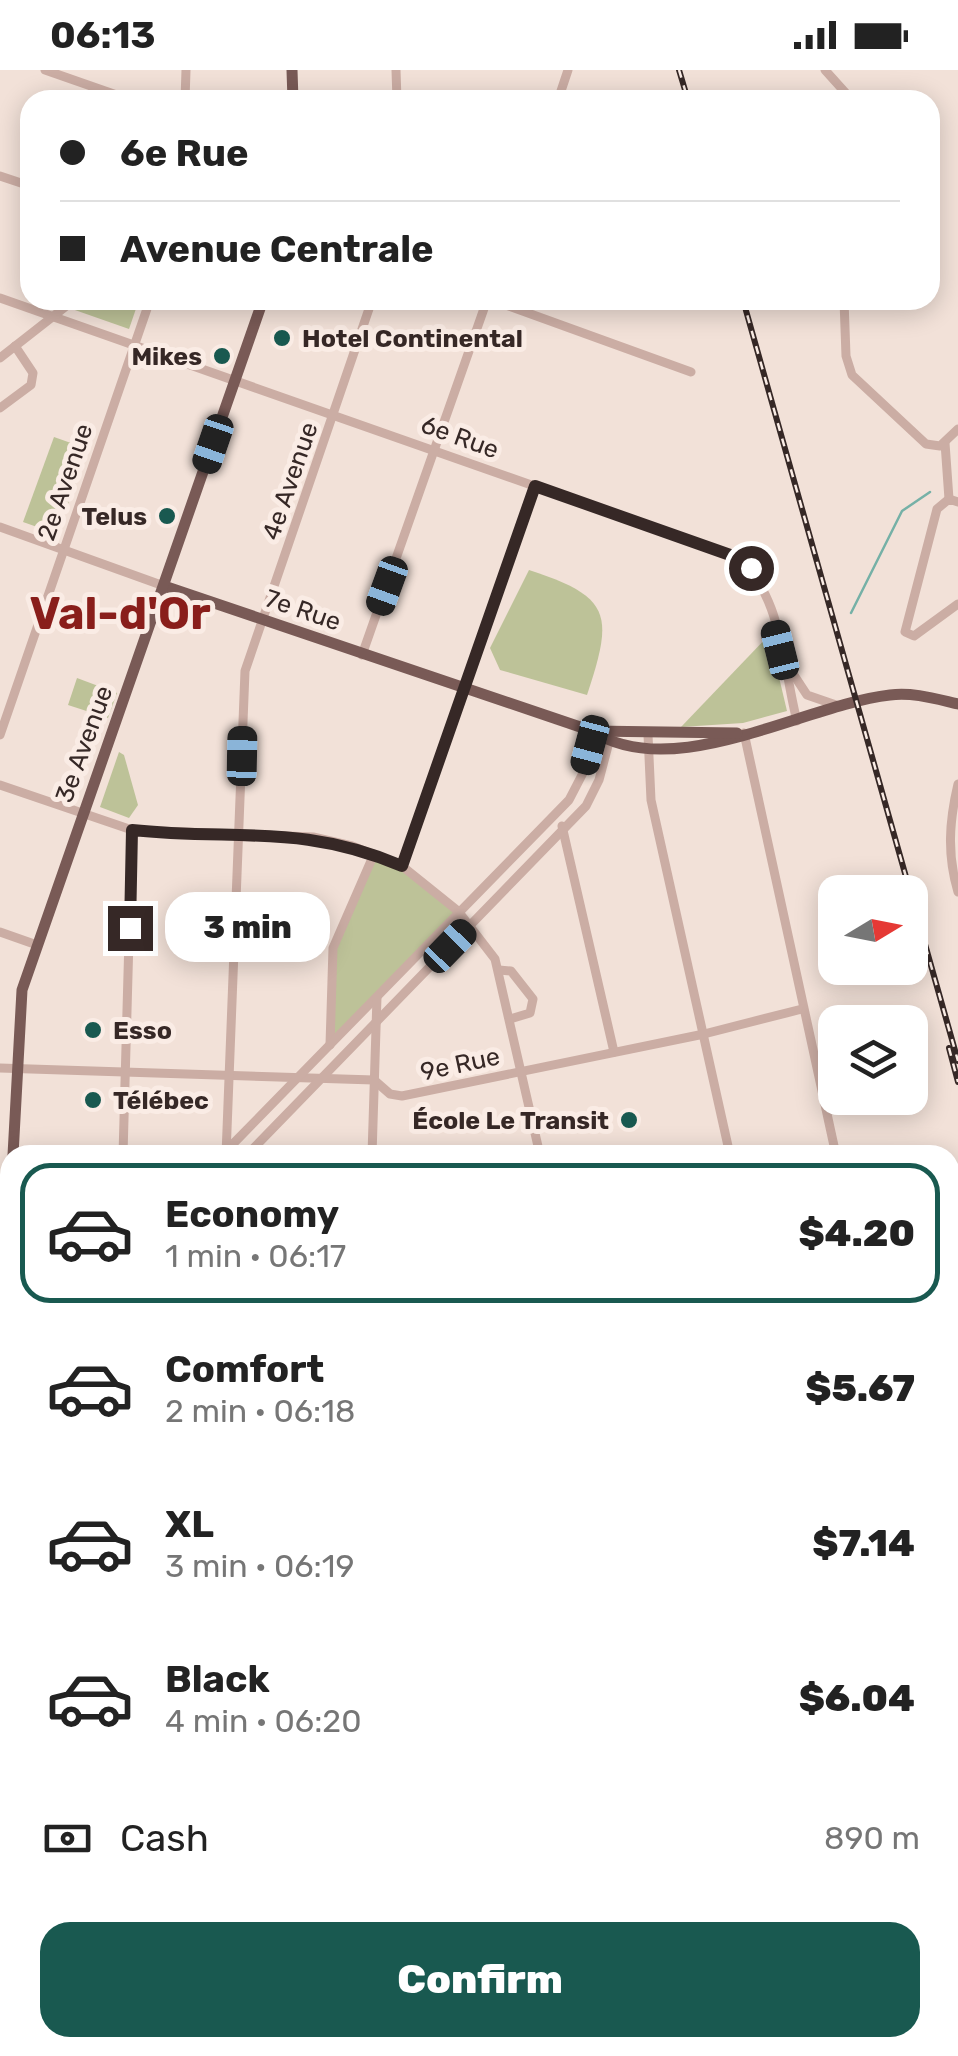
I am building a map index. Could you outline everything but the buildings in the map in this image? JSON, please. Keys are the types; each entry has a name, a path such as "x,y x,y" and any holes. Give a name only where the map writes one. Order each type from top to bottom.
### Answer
{"main road":[{"name":"3e Avenue","path":"13,1145 19,1002 260,310"},
{"name":"7e Rue","path":"164,586 592,732 648,741 700,746 903,695 958,704"},
{"name":"7e Rue","path":"592,732 609,742 648,741"}],"street":[{"path":"45,70 72,74 109,90"},
{"path":"825,70 843,90"},
{"name":"6e Rue","path":"35,310 733,556 751,568 766,591 797,721"},
{"path":"0,358 61,310"},
{"name":"2e Avenue","path":"0,734 147,310"},
{"name":"4e Avenue","path":"226,1145 244,680 369,310"},
{"path":"362,655 486,310"},
{"path":"518,310 691,372"},
{"path":"844,310 846,356 852,375 926,444 945,443 958,429"},
{"path":"0,408 31,385 33,373 15,346"},
{"path":"945,443 954,500 937,509 905,632 914,636 958,604"},
{"path":"402,866 535,486"},
{"name":"7e Rue","path":"0,526 164,586"},
{"path":"780,650 807,695 843,707"},
{"path":"233,1145 294,1077 554,816 576,788 592,732"},
{"path":"744,733 834,1145"},
{"path":"648,741 651,800 728,1145"},
{"path":"257,1145 327,1078 376,1021 564,828 594,791 609,742"},
{"path":"958,784 950,820 951,867 958,892"},
{"path":"0,785 132,830 313,838 374,854 402,866 458,911 499,970 538,1145"},
{"path":"554,816 564,828 614,1052"},
{"path":"122,1145 132,830"},
{"path":"330,1044 334,948 374,854"},
{"path":"0,932 37,944"},
{"path":"499,970 511,971 533,999 530,1013 510,1018"},
{"path":"372,1145 377,997"},
{"name":"9e Rue","path":"0,1068 374,1080 390,1094 402,1096 704,1034 802,1009"}],"green space":[{"path":"75,310 136,310 129,329"},
{"path":"54,437 88,449 57,534 23,522"},
{"path":"529,570 577,590 599,613 601,646 587,695 500,670 490,648"},
{"path":"769,635 787,711 743,723 681,727"},
{"path":"77,678 117,693 108,718 68,705"},
{"path":"119,752 124,755 138,805 129,818 100,807"},
{"path":"374,854 402,866 458,911 330,1045 333,948"}],"waterway":[{"path":"851,613 902,511 930,492"}],"railway":[{"path":"679,70 685,90"},
{"path":"746,310 958,1061"},
{"path":"949,1048 958,1082"}],"place":[{"name":"Hotel Continental","path":"282,338"},
{"name":"Mikes","path":"222,356"},
{"name":"Telus","path":"167,516"},
{"name":"Esso","path":"93,1030"},
{"name":"Télébec","path":"93,1100"},
{"name":"École Le Transit","path":"629,1120"}],"district":[{"name":"Val-d'Or","path":"120,613"}],"route":[{"path":"130,928 132,830 313,838 352,846 402,866 535,486 733,556 751,568"}]}
